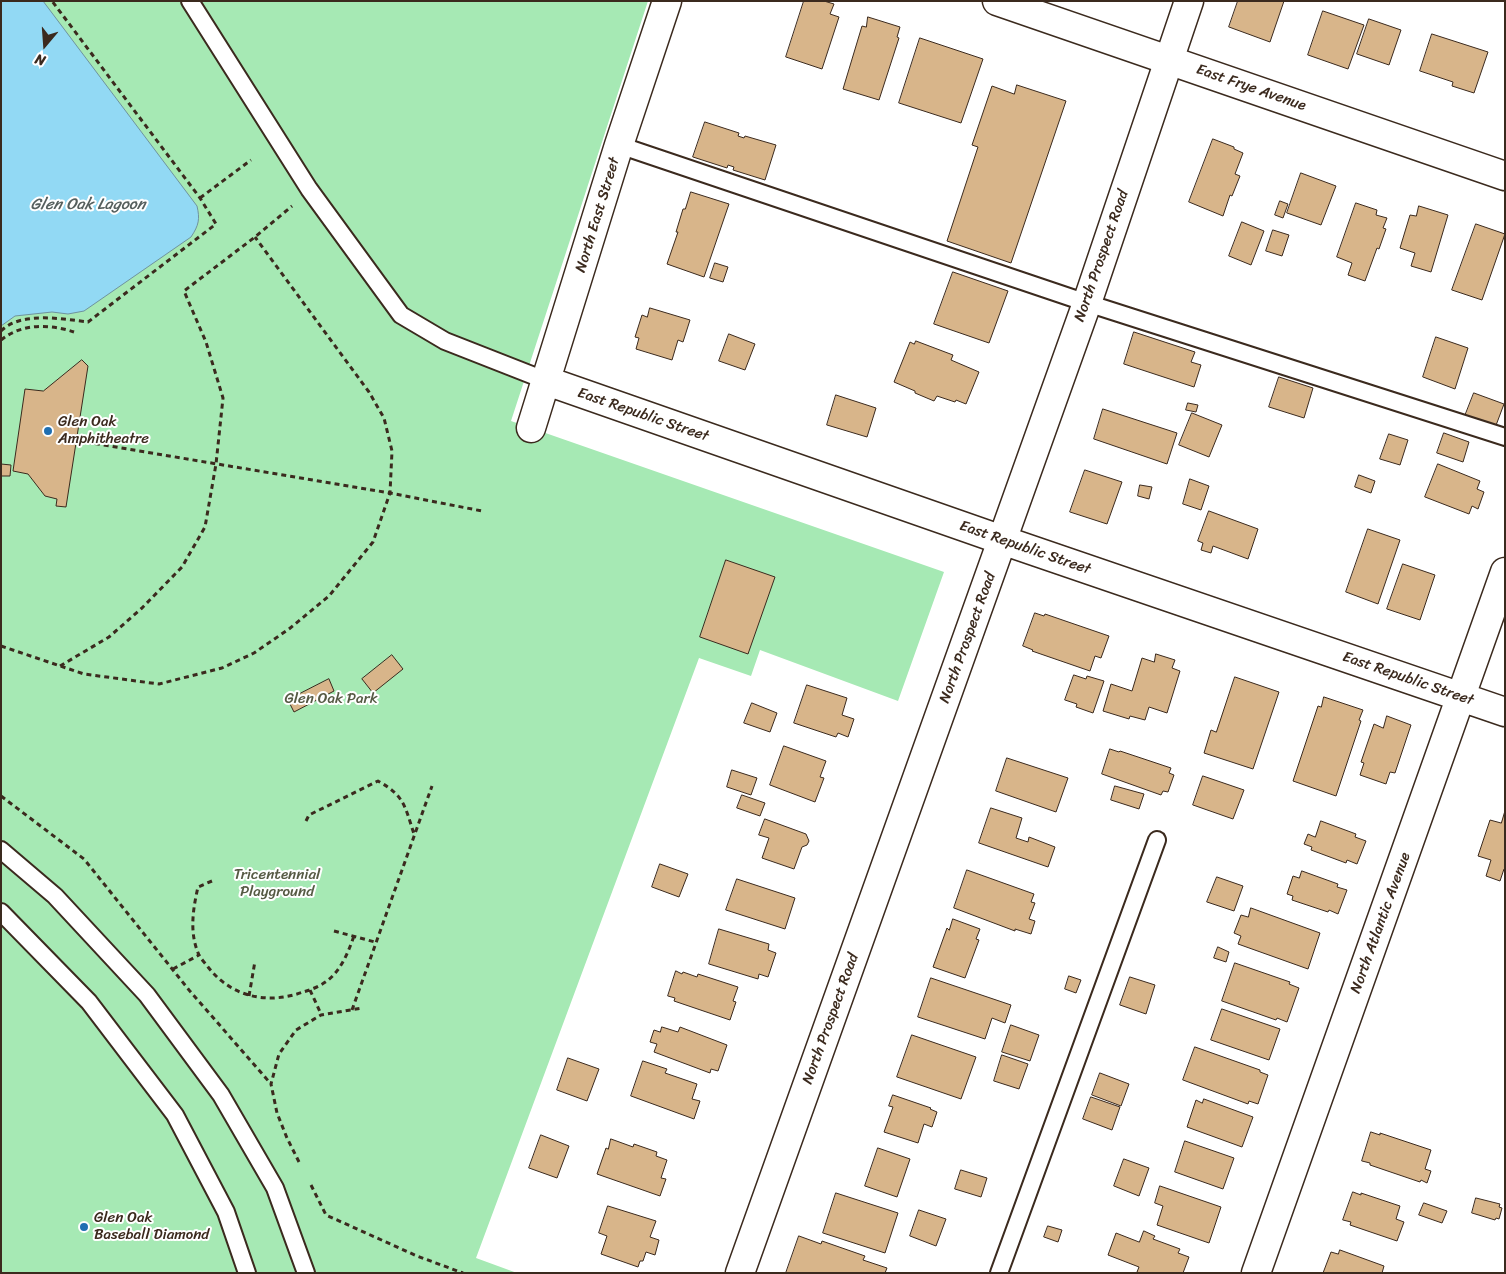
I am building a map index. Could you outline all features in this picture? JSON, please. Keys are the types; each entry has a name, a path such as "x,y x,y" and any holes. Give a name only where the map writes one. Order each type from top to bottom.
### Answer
{"street":[{"name":"North East Street","path":"531,428 619,146 667,1"},
{"name":"East Frye Avenue","path":"997,1 1505,176"},
{"name":"North Prospect Road","path":"740,1273 1087,303 1190,1"},
{"name":"East Republic Street","path":"547,381 1002,540 1505,712"},
{"name":"North Atlantic Avenue","path":"1256,1273 1505,572"}],"lane":[{"path":"190,1 308,189 401,315 445,341 547,381"},
{"path":"619,146 1087,303 1505,436"},
{"path":"1000,1273 1157,840"},
{"path":"1,850 55,896 147,995 221,1095 275,1188 306,1273"},
{"path":"1,912 89,1002 175,1115 226,1212 247,1273"}],"path":[{"path":"1,331 20,321 52,317 88,322 216,224 200,198 52,1"},
{"path":"200,198 251,160"},
{"path":"60,666 109,637 142,608 182,567 205,527 216,464 223,398 206,342 184,291 289,210 308,189"},
{"path":"1,646 84,674 159,684 222,668 254,653 289,629 329,596 373,542 390,493 392,451 384,418 369,392 255,237"},
{"path":"1,340 12,332 43,326 60,327 74,332"},
{"path":"86,442 390,493 482,511"},
{"path":"306,821 308,815 378,781 391,788 403,802 414,834"},
{"path":"352,1010 432,786"},
{"path":"1,796 84,859 172,969 271,1084 278,1113 287,1138 299,1162"},
{"path":"212,881 198,887 192,915 194,940 199,955 214,975 234,990 249,996 267,998 288,997 310,990 327,981 341,966 354,936"},
{"path":"334,931 375,942"},
{"path":"172,969 199,955"},
{"path":"249,996 255,961"},
{"path":"310,990 321,1015"},
{"path":"271,1084 279,1054 296,1030 321,1015 362,1008"},
{"path":"311,1185 326,1215 417,1256 463,1273"}],"green space":[{"name":"Glen Oak Park","path":"1,1 648,1 511,421 944,572 898,701 760,650 751,676 699,658 476,1258 517,1273 1,1273"}],"water":[{"name":"Glen Oak Lagoon","path":"1,1 43,1 197,206 199,218 196,229 191,237 84,311 68,314 52,312 15,316 1,326"}],"building":[{"path":"804,1 824,1 834,4 830,14 839,17 822,69 786,57"},
{"path":"1238,1 1284,1 1270,42 1229,27"},
{"path":"1323,11 1364,25 1348,69 1308,55"},
{"path":"868,17 900,27 897,37 899,38 879,100 843,89 862,26 866,27"},
{"path":"1369,19 1401,30 1389,65 1357,54"},
{"path":"1432,34 1488,52 1474,93 1452,86 1453,82 1420,71"},
{"path":"920,38 983,59 961,123 899,103"},
{"path":"1017,85 1066,101 1011,263 947,241 978,147 972,145 992,86 1014,94"},
{"path":"705,122 739,133 738,136 744,138 745,136 776,145 765,180 733,170 734,167 728,165 727,168 693,157"},
{"path":"1213,139 1234,147 1234,149 1243,153 1235,174 1240,176 1232,196 1230,195 1223,216 1189,202"},
{"path":"1301,173 1336,186 1321,225 1287,213"},
{"path":"691,192 729,204 704,277 667,264 678,232 676,232 683,209 685,209"},
{"path":"1280,201 1288,204 1283,218 1275,215"},
{"path":"1356,203 1377,210 1376,215 1387,218 1383,228 1386,229 1365,281 1348,275 1352,263 1337,257"},
{"path":"1419,206 1448,215 1431,272 1411,266 1415,253 1400,248 1410,215 1416,216"},
{"path":"1242,222 1264,231 1251,265 1229,256"},
{"path":"1476,224 1505,234 1482,300 1452,290"},
{"path":"1273,230 1289,235 1282,256 1266,251"},
{"path":"715,263 728,267 723,282 710,278"},
{"path":"953,272 1008,291 989,343 934,324"},
{"path":"650,308 690,320 683,342 678,340 672,360 636,349 639,338 635,337 642,315 647,317"},
{"path":"1134,332 1195,352 1191,362 1201,365 1194,387 1124,364"},
{"path":"729,334 755,344 745,370 719,361"},
{"path":"1436,337 1468,348 1455,389 1423,377"},
{"path":"916,341 953,355 951,360 979,372 966,404 937,396 934,401 894,382 910,342 914,344"},
{"name":"Glen Oak Amphitheatre","path":"82,360 88,366 66,507 56,506 57,499 45,496 28,474 13,471 25,389 43,391"},
{"path":"1279,377 1313,388 1304,418 1269,407"},
{"path":"1474,393 1504,404 1495,428 1465,416"},
{"path":"836,395 876,408 867,437 827,425"},
{"path":"1188,403 1198,405 1196,412 1186,410"},
{"path":"1103,409 1177,433 1167,464 1094,439"},
{"path":"1192,413 1222,425 1209,457 1179,445"},
{"path":"1444,433 1469,442 1463,462 1437,453"},
{"path":"1389,434 1408,440 1400,465 1380,459"},
{"path":"1,464 11,465 10,476 1,476"},
{"path":"1438,464 1480,481 1477,489 1484,492 1478,509 1472,506 1469,514 1425,497"},
{"path":"1085,470 1122,482 1107,524 1070,512"},
{"path":"1359,475 1375,481 1371,493 1355,487"},
{"path":"1190,479 1209,486 1201,510 1183,504"},
{"path":"1140,485 1152,487 1149,499 1138,496"},
{"path":"1209,511 1258,529 1248,559 1213,546 1211,553 1201,550 1203,543 1198,541"},
{"path":"1368,529 1400,540 1378,604 1346,592"},
{"path":"726,560 775,577 748,654 700,637"},
{"path":"1403,564 1435,575 1420,620 1387,609"},
{"path":"1035,613 1044,616 1045,614 1109,636 1101,658 1095,656 1090,671 1032,651 1023,646"},
{"path":"1156,654 1175,660 1172,668 1180,671 1167,713 1149,707 1145,720 1130,716 1129,719 1103,711 1111,684 1132,691 1142,658 1154,662"},
{"path":"392,655 403,669 373,693 362,679"},
{"path":"1074,675 1086,679 1087,676 1104,681 1093,713 1076,707 1077,704 1065,700"},
{"path":"1235,677 1279,692 1253,769 1204,753 1211,730 1216,732"},
{"path":"329,679 334,691 294,712 288,700"},
{"path":"807,685 847,698 842,715 854,719 848,737 838,733 836,737 794,723"},
{"path":"1324,697 1363,710 1336,796 1293,781 1318,706 1321,707"},
{"path":"752,703 777,713 770,732 744,723"},
{"path":"1387,716 1411,725 1395,773 1390,772 1386,784 1360,775 1364,763 1361,762 1374,724 1383,728"},
{"path":"784,746 826,761 820,777 824,778 815,802 770,785"},
{"path":"1110,749 1171,768 1169,773 1174,775 1168,792 1163,791 1161,795 1102,774"},
{"path":"1007,758 1068,778 1056,812 996,791"},
{"path":"732,770 757,778 751,795 727,787"},
{"path":"1203,776 1244,790 1233,819 1193,805"},
{"path":"1115,786 1144,794 1139,809 1111,800"},
{"path":"742,795 765,803 760,816 737,808"},
{"path":"991,808 1022,818 1016,838 1028,842 1029,837 1055,847 1048,867 979,843"},
{"path":"1505,811 1505,869 1500,881 1486,876 1491,860 1478,856 1490,820 1501,823"},
{"path":"765,819 806,834 809,841 807,845 802,847 794,869 762,858 769,838 759,835"},
{"path":"1321,821 1356,834 1355,837 1366,841 1357,864 1347,860 1346,863 1311,850 1312,847 1304,844 1308,834 1315,837"},
{"path":"660,864 688,874 679,897 652,887"},
{"path":"967,870 1034,894 1031,902 1035,903 1029,919 1035,921 1031,934 1015,929 1015,931 954,908"},
{"path":"1302,871 1338,884 1337,887 1347,890 1338,914 1292,900 1293,896 1287,894 1293,876 1299,878"},
{"path":"1217,877 1243,886 1234,911 1207,902"},
{"path":"737,879 795,898 785,929 726,910"},
{"path":"1251,908 1320,933 1308,969 1238,944 1241,936 1234,933 1241,915 1248,917"},
{"path":"953,919 980,929 976,939 979,940 965,978 933,967 947,928 949,930"},
{"path":"719,929 769,944 768,950 776,953 768,977 759,974 758,979 709,964"},
{"path":"1218,947 1229,952 1226,962 1214,958"},
{"path":"1235,963 1290,982 1289,984 1299,988 1287,1022 1222,1001"},
{"path":"676,971 697,977 698,974 738,987 733,1001 736,1002 730,1020 674,1001 675,998 668,996"},
{"path":"1069,976 1081,980 1076,993 1065,989"},
{"path":"1130,977 1155,985 1146,1014 1120,1005"},
{"path":"931,978 1011,1005 1005,1023 992,1018 985,1039 918,1017"},
{"path":"1222,1009 1280,1029 1269,1060 1211,1040"},
{"path":"1011,1025 1039,1035 1030,1061 1002,1052"},
{"path":"662,1027 678,1032 680,1027 727,1045 718,1071 711,1069 710,1073 654,1052 657,1044 650,1042 654,1030 660,1032"},
{"path":"912,1035 976,1057 961,1099 897,1077"},
{"path":"1195,1047 1260,1070 1260,1072 1268,1075 1258,1104 1249,1101 1248,1104 1183,1080"},
{"path":"1002,1055 1028,1064 1019,1089 994,1081"},
{"path":"568,1058 599,1069 587,1101 557,1090"},
{"path":"643,1061 667,1069 665,1073 697,1084 692,1099 700,1101 694,1119 631,1096"},
{"path":"1100,1073 1129,1084 1121,1106 1092,1095"},
{"path":"893,1095 931,1108 937,1112 932,1127 924,1124 918,1143 884,1132 893,1107 889,1106"},
{"path":"1091,1097 1120,1107 1112,1130 1083,1119"},
{"path":"1204,1099 1253,1117 1242,1147 1187,1127 1196,1100 1202,1103"},
{"path":"1371,1132 1380,1135 1380,1133 1431,1150 1425,1169 1431,1171 1427,1183 1362,1161"},
{"path":"541,1135 569,1146 557,1178 529,1168"},
{"path":"611,1139 633,1147 634,1144 657,1152 656,1156 667,1160 661,1178 666,1179 660,1196 597,1174"},
{"path":"1185,1141 1234,1158 1223,1189 1175,1172"},
{"path":"878,1148 910,1159 897,1197 865,1186"},
{"path":"1124,1159 1149,1168 1139,1196 1114,1186"},
{"path":"961,1170 987,1178 981,1197 955,1189"},
{"path":"1160,1186 1221,1207 1209,1243 1157,1225 1163,1206 1155,1203"},
{"path":"1353,1192 1400,1206 1396,1219 1404,1222 1397,1241 1350,1225 1351,1222 1343,1220"},
{"path":"836,1193 898,1213 885,1253 823,1233"},
{"path":"1476,1198 1500,1204 1499,1207 1502,1208 1499,1219 1496,1218 1495,1220 1472,1213"},
{"path":"1424,1203 1447,1211 1442,1223 1419,1215"},
{"path":"608,1206 656,1221 650,1237 659,1240 655,1255 646,1252 643,1261 640,1261 638,1267 601,1254 607,1236 599,1233"},
{"path":"919,1210 946,1219 936,1246 910,1236"},
{"path":"1048,1226 1062,1230 1058,1242 1044,1237"},
{"path":"1144,1231 1155,1236 1153,1239 1180,1249 1178,1253 1189,1257 1183,1273 1139,1273 1137,1272 1139,1267 1108,1255 1116,1233 1139,1242"},
{"path":"799,1236 821,1244 822,1241 865,1256 863,1260 887,1268 885,1273 786,1273"},
{"path":"1340,1250 1384,1266 1382,1273 1323,1273 1331,1252 1338,1254"}],"place":[{"name":"Glen Oak Amphitheatre","path":"48,431"},
{"name":"Glen Oak Baseball Diamond","path":"84,1227"}],"park label":[{"name":"Tricentennial Playground","path":"277,884"}]}
